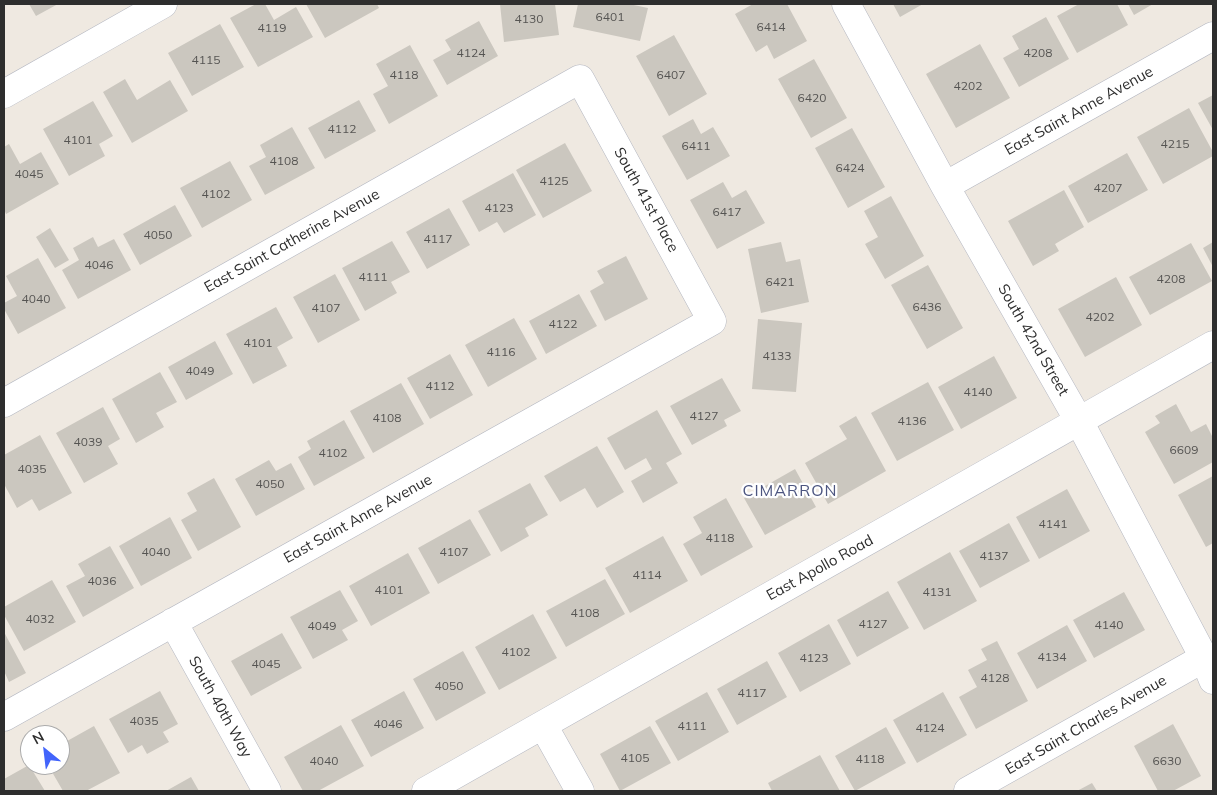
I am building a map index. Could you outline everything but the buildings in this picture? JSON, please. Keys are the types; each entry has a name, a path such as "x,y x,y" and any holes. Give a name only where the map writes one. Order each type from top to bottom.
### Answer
{"street":[{"path":"4,94 163,4"},
{"name":"South 42nd Street","path":"846,4 945,186 1079,421 1208,669"},
{"name":"East Saint Anne Avenue","path":"945,186 1213,36"},
{"name":"South 41st Place","path":"580,79 712,320"},
{"name":"East Saint Catherine Avenue","path":"4,403 580,79"},
{"name":"East Saint Anne Avenue","path":"4,717 712,320"},
{"name":"East Apollo Road","path":"426,791 1213,345"},
{"name":"South 40th Way","path":"173,622 267,791"},
{"name":"East Saint Charles Avenue","path":"968,791 1208,669"},
{"path":"543,724 580,791"}],"district":[{"name":"CIMARRON","path":"790,491"}]}
